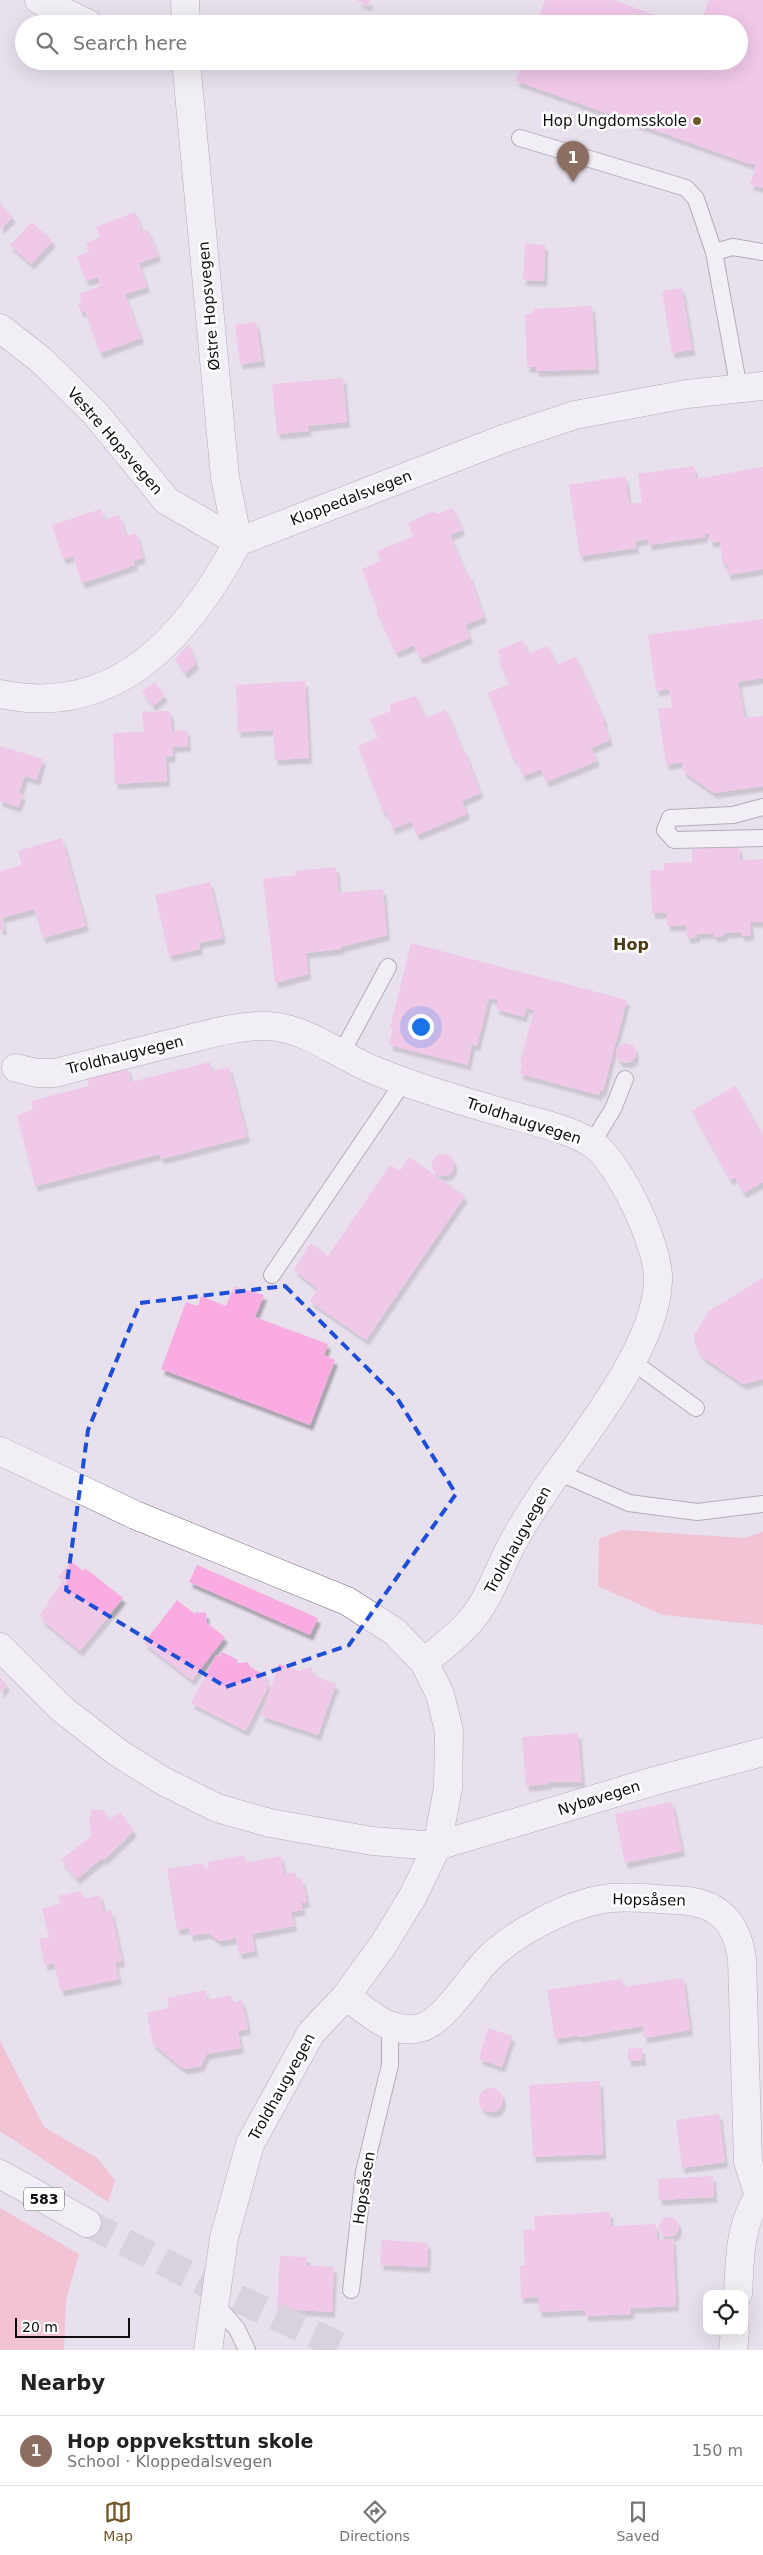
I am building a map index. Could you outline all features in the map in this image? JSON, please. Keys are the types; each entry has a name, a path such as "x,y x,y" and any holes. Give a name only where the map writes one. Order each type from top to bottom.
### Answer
{"street":[{"path":"39,0 70,15"},
{"path":"185,0 186,15"},
{"name":"Østre Hopsvegen","path":"182,70 225,477 238,542"},
{"name":"Vestre Hopsvegen","path":"0,328 41,360 94,412 167,501 238,542"},
{"name":"Kloppedalsvegen","path":"238,542 503,439 575,415 687,394 751,388"},
{"path":"0,694 24,699 68,697 110,684 149,661 185,624 219,578 238,542"},
{"name":"Troldhaugvegen","path":"16,1068 37,1073 55,1073 222,1031 268,1026 301,1033 374,1070 404,1081 458,1100 554,1128 592,1143 619,1172 650,1238 656,1262 658,1281 651,1319 632,1362 558,1472 510,1548 490,1590 472,1619 453,1639 424,1662"},
{"name":"Troldhaugvegen","path":"0,1451 127,1511 347,1601 395,1632 424,1662 440,1694 449,1731 448,1788 436,1846 412,1896 388,1937 346,1996 311,2033 250,2144 224,2238 208,2350"},
{"path":"0,1647 62,1709 117,1752 163,1781 217,1808 270,1823 372,1841 436,1846"},
{"name":"Nybøvegen","path":"436,1846 658,1780 763,1752"},
{"name":"Hopsåsen","path":"390,2027 407,2030 425,2026 448,2008 486,1960 527,1928 584,1903 611,1898 693,1900 716,1909 731,1924 741,1952 748,2162 761,2198 751,2208 742,2232 738,2290"},
{"path":"346,1996 390,2027"},
{"name":"583","path":"0,2174 87,2223"},
{"path":"733,2350 735,2335"}],"lane":[{"path":"520,138 686,188 696,198 714,252 751,388"},
{"path":"714,252 732,247 763,252"},
{"path":"763,806 733,815 670,818 664,830 674,840 763,838"},
{"path":"341,1054 388,967"},
{"path":"592,1143 612,1109 625,1079"},
{"path":"272,1275 404,1081"},
{"path":"632,1362 696,1408"},
{"path":"558,1472 629,1504 697,1512 763,1504"},
{"name":"Hopsåsen","path":"351,2290 364,2172 390,2065 390,2027"},
{"path":"214,2302 237,2329 247,2350"}],"highlighted area":[{"path":"285,1286 397,1398 456,1494 349,1645 226,1687 66,1590 88,1430 140,1303"}],"shaded area":[{"path":"622,1530 744,1538 763,1532 763,1625 663,1615 598,1586 599,1539"},
{"path":"0,2041 44,2127 97,2158 115,2180 108,2202 0,2131"},
{"path":"0,2208 79,2254 66,2300 64,2350 0,2350"}],"building":[{"path":"356,0 370,0 368,6"},
{"path":"545,0 614,0 655,15 539,15"},
{"name":"Hop Ungdomsskole","path":"709,0 763,0 763,188 750,185 756,164 750,164 516,81 520,70 748,70 748,15 703,15"},
{"path":"0,203 13,217 0,229"},
{"path":"135,212 142,232 148,230 158,256 139,263 147,287 126,294 124,292 141,338 100,353 85,311 81,312 78,304 82,302 79,294 101,286 98,277 86,281 77,256 89,252 86,243 100,237 96,227"},
{"path":"32,222 53,241 31,264 10,245"},
{"path":"525,244 545,245 544,281 523,280"},
{"path":"682,288 692,350 672,353 662,291"},
{"path":"592,306 596,369 536,371 536,367 527,367 525,314 533,314 533,309"},
{"path":"256,322 262,361 240,364 235,325"},
{"path":"343,378 347,422 308,426 309,431 277,434 272,384"},
{"path":"694,466 696,479 763,467 763,569 728,575 727,564 723,565 720,541 710,542 709,534 704,534 705,537 649,545 648,539 635,541 636,548 580,556 569,485 625,476 629,504 642,502 638,474"},
{"path":"453,508 462,530 450,535 466,574 469,574 484,617 465,625 470,638 420,659 414,645 396,653 376,611 378,610 362,569 381,561 377,551 413,537 408,523 433,511 437,514"},
{"path":"101,509 104,520 119,515 126,536 136,533 143,558 134,561 135,565 82,583 73,556 63,559 52,525"},
{"path":"763,619 763,678 738,682 745,718 763,716 763,786 714,793 683,771 682,762 666,765 658,709 672,707 669,689 656,691 648,635"},
{"path":"523,640 528,654 548,646 556,665 576,657 605,722 603,722 610,740 591,748 597,761 546,782 541,769 523,776 515,758 513,759 488,693 509,684 499,661 502,660 498,650"},
{"path":"189,644 196,664 185,673 175,659"},
{"path":"305,681 309,758 275,760 273,730 238,732 236,685"},
{"path":"155,682 165,696 153,706 142,691"},
{"path":"416,696 425,718 446,710 463,752 465,751 480,793 462,801 467,814 417,835 411,821 393,829 386,812 383,812 358,746 378,738 370,719 391,711 390,704"},
{"path":"170,711 172,731 187,730 188,746 172,747 173,756 166,757 167,781 115,784 113,733 144,732 142,712"},
{"path":"0,746 43,759 37,780 25,776 19,793 23,795 18,807 0,801"},
{"path":"62,838 86,926 43,938 34,909 1,918 4,929 0,930 0,871 22,865 18,851"},
{"path":"739,847 740,860 763,859 763,922 750,922 751,935 741,936 741,932 724,933 724,936 714,937 713,933 697,934 697,937 687,938 686,925 667,926 667,913 652,913 650,870 664,870 664,863 692,862 692,849"},
{"path":"336,867 339,893 383,889 387,935 341,947 341,949 306,953 308,974 275,983 263,879 296,875 295,871"},
{"path":"210,882 223,938 199,943 200,949 169,956 155,895"},
{"path":"411,943 627,1000 603,1091 600,1091 599,1095 520,1074 522,1064 520,1063 534,1010 526,1008 524,1017 496,1009 498,1000 489,998 477,1046 472,1044 468,1065 389,1045 393,1029 390,1028"},
{"path":"626,1043 633,1046 636,1053 633,1060 626,1063 619,1060 616,1053 619,1046"},
{"path":"210,1062 212,1071 229,1067 247,1137 161,1159 160,1154 35,1186 17,1115 33,1110 31,1101 89,1086 87,1077 127,1066 131,1082"},
{"path":"735,1086 763,1136 763,1182 743,1193 735,1177 730,1180 692,1111"},
{"path":"443,1154 453,1161 454,1165 447,1175 443,1176 433,1169 432,1165 439,1155"},
{"path":"409,1157 465,1196 366,1340 310,1301 318,1289 294,1270 311,1243 328,1256 390,1165 400,1171"},
{"path":"763,1278 763,1379 743,1384 703,1357 696,1348 694,1335 709,1311"},
{"path":"234,1286 264,1295 255,1317 328,1344 324,1355 335,1360 310,1425 161,1369 186,1302 198,1306 201,1296 226,1306"},
{"path":"71,1561 83,1571 85,1568 123,1598 80,1651 41,1619 43,1618 40,1615 49,1603 47,1602 64,1581 58,1577"},
{"path":"197,1565 318,1618 310,1635 189,1582"},
{"path":"177,1600 195,1614 196,1612 206,1613 207,1623 225,1637 192,1680 144,1643"},
{"path":"222,1652 238,1660 235,1664 237,1665 238,1663 248,1662 250,1667 267,1676 265,1680 270,1683 246,1731 191,1703 216,1655 220,1657"},
{"path":"279,1664 300,1671 311,1667 314,1676 336,1684 318,1735 261,1716"},
{"path":"0,1677 7,1685 0,1693"},
{"path":"578,1733 582,1782 548,1782 549,1784 526,1786 522,1737"},
{"path":"672,1802 682,1851 625,1863 615,1814"},
{"path":"91,1810 104,1810 108,1821 120,1812 134,1831 104,1860 102,1858 77,1879 61,1860 91,1836 89,1816 91,1816"},
{"path":"244,1855 246,1863 281,1856 284,1874 295,1872 297,1880 302,1879 307,1902 301,1903 303,1910 291,1912 294,1926 252,1934 255,1951 239,1954 236,1938 220,1941 208,1933 190,1936 189,1928 177,1930 167,1869 204,1863 204,1868 209,1867 208,1862"},
{"path":"81,1891 83,1899 100,1895 104,1912 111,1910 122,1961 115,1963 119,1979 61,1991 54,1963 45,1965 39,1939 49,1937 42,1909 60,1904 58,1896"},
{"path":"683,1978 690,2030 644,2038 643,2026 579,2037 578,2035 555,2039 547,1990 622,1979 623,1987"},
{"path":"205,1990 207,2000 231,1995 232,2003 242,2000 248,2029 238,2031 241,2048 207,2054 201,2066 184,2069 153,2044 147,2013 169,2008 167,1998"},
{"path":"488,2028 512,2036 502,2067 479,2059"},
{"path":"642,2048 643,2060 628,2061 628,2049"},
{"path":"600,2081 603,2154 533,2157 529,2085"},
{"path":"491,2088 500,2091 503,2100 500,2109 491,2112 482,2109 479,2100 482,2091"},
{"path":"719,2114 725,2162 682,2168 676,2120"},
{"path":"713,2176 714,2197 659,2200 658,2179"},
{"path":"610,2212 611,2226 656,2224 657,2239 673,2239 676,2306 631,2308 631,2314 585,2316 585,2310 539,2312 538,2297 521,2298 520,2266 525,2265 523,2230 535,2229 534,2216"},
{"path":"669,2217 676,2220 679,2227 676,2234 669,2237 662,2234 659,2227 662,2220"},
{"path":"382,2240 428,2243 427,2267 380,2265"},
{"path":"280,2256 307,2257 306,2265 334,2267 332,2312 277,2309"}],"tunnel":[{"path":"87,2223 209,2285 348,2350"}],"place":[{"name":"Hop Ungdomsskole","path":"697,121"},
{"name":"Hop oppveksttun skole","path":"573,182"}],"district":[{"name":"Hop","path":"631,944"}]}
